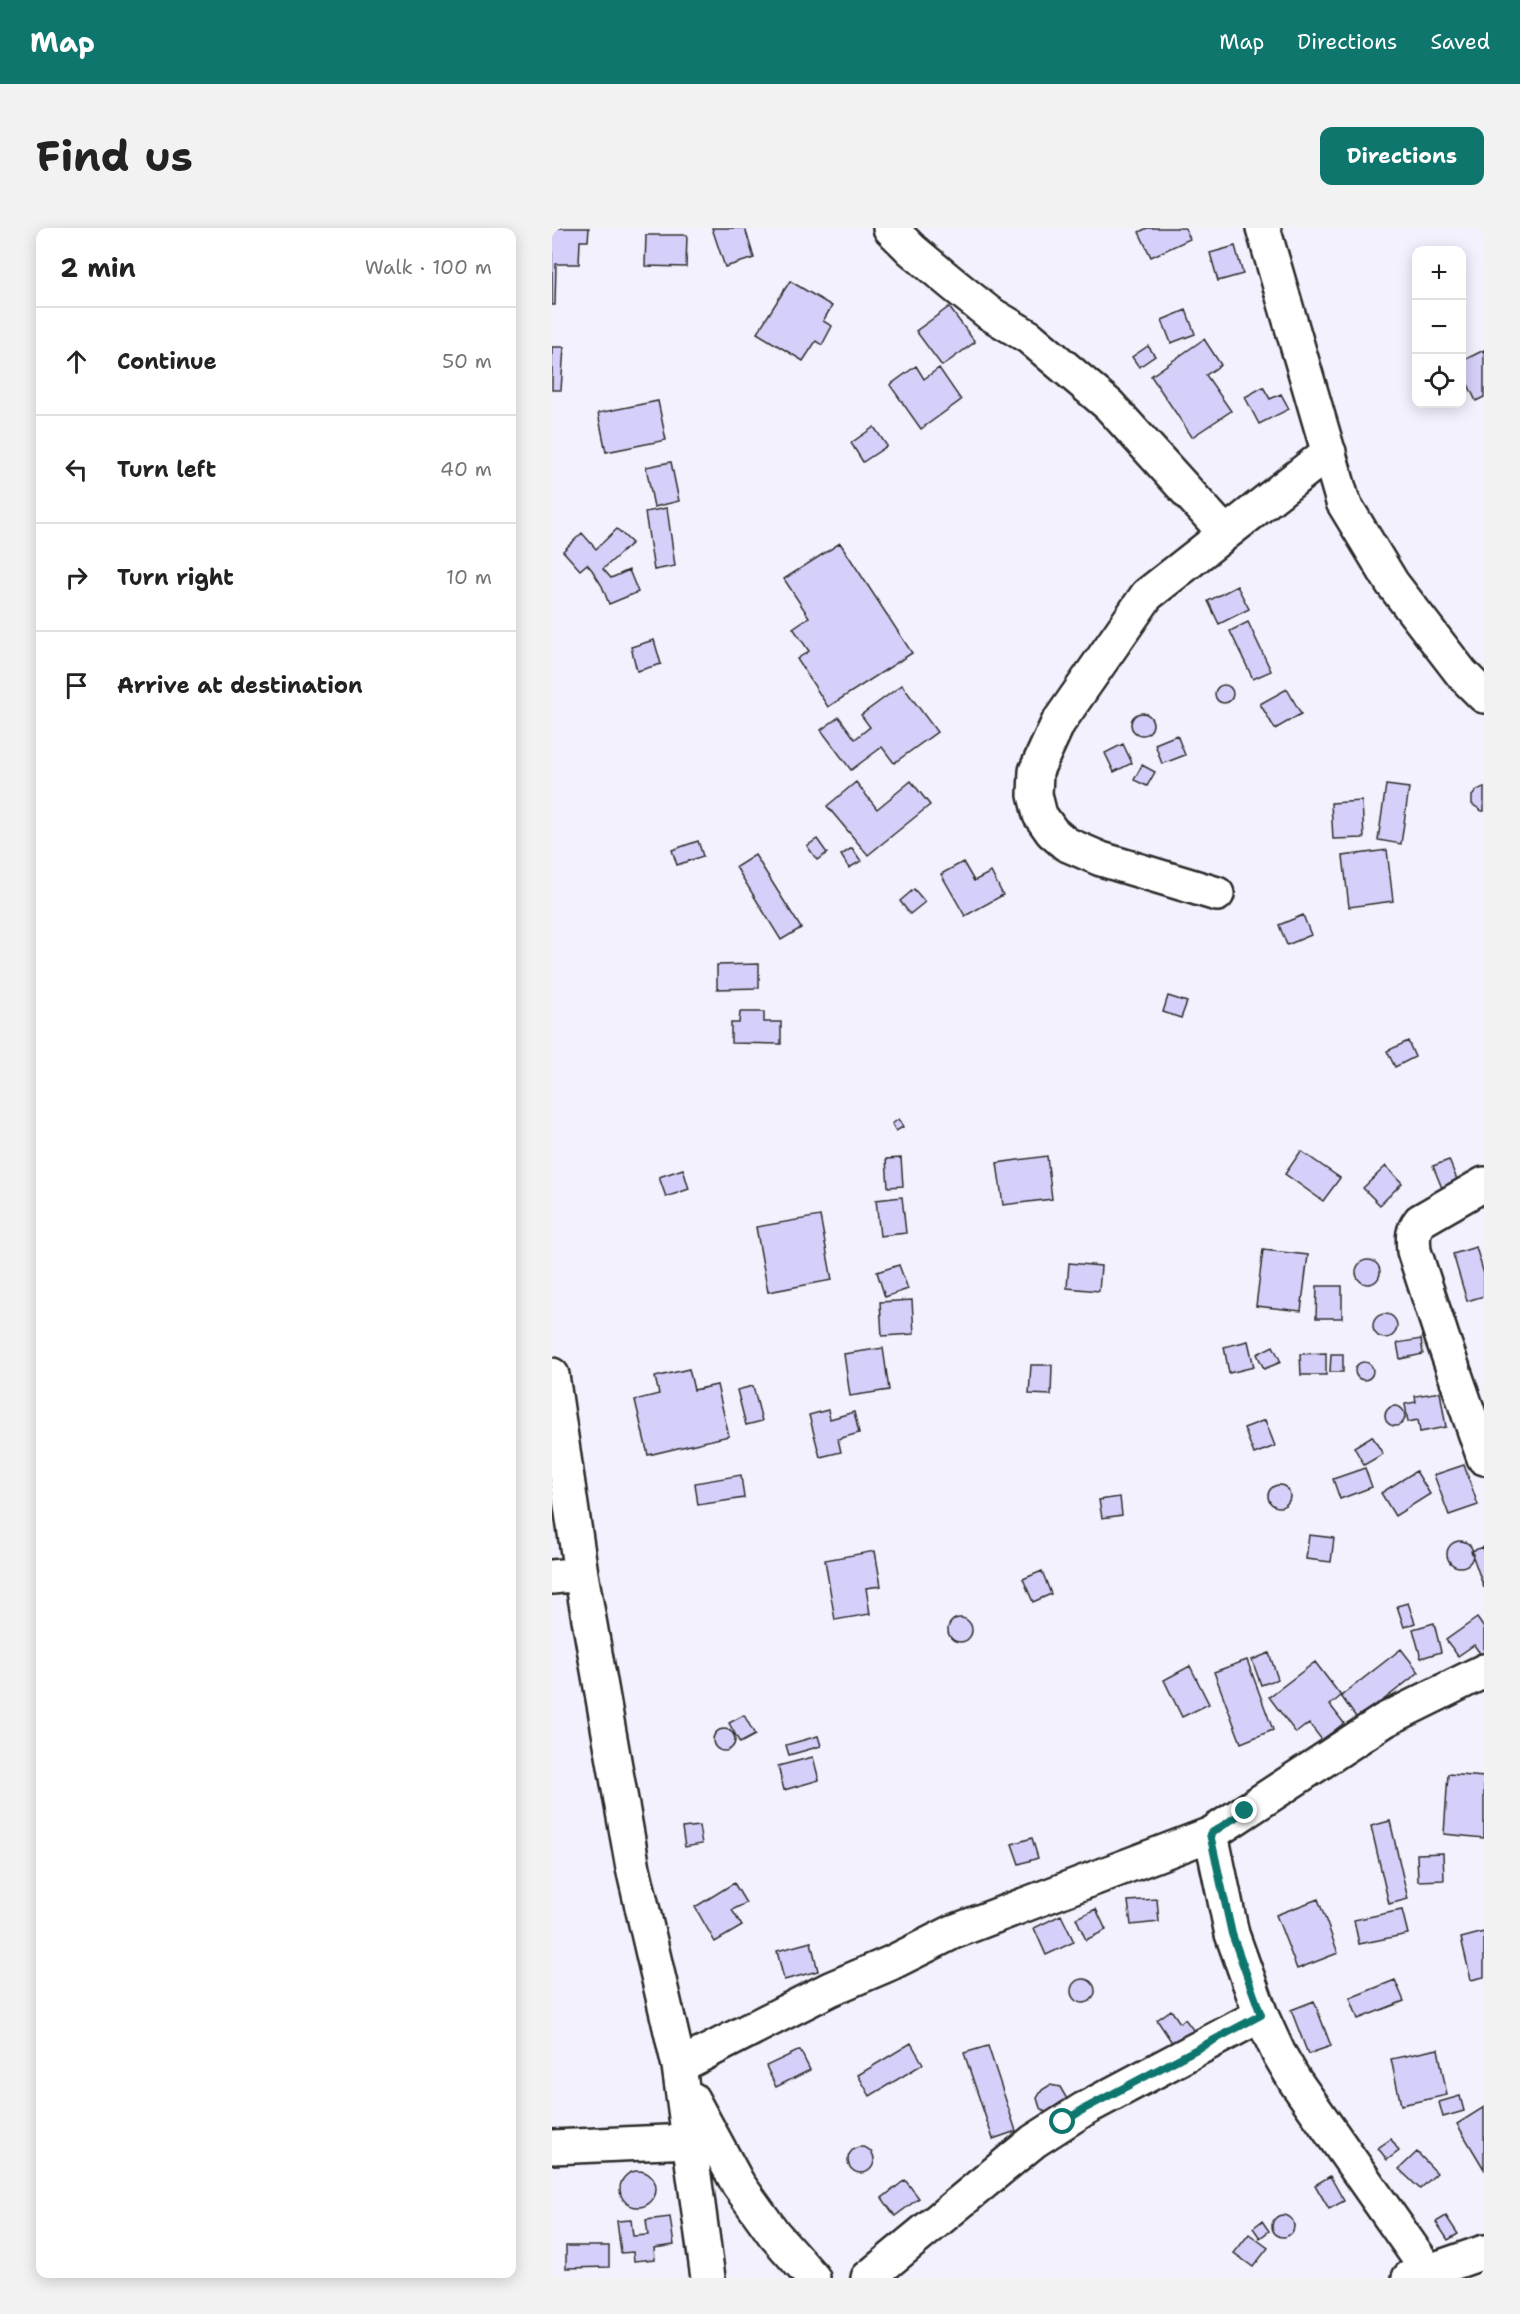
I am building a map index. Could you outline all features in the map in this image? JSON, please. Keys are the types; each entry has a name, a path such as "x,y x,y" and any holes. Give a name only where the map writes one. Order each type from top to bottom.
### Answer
{"street":[{"path":"890,228 954,285 989,313 1029,338 1109,405 1225,533"},
{"path":"1263,228 1343,502 1392,583 1455,665 1484,696"},
{"path":"1217,894 1101,859 1066,844 1040,815 1035,795 1036,771 1058,723 1147,595 1329,452"},
{"path":"1484,1184 1420,1221 1414,1228 1413,1237 1414,1251 1484,1458"},
{"path":"552,1375 566,1575 680,2072 708,2278"},
{"path":"680,2072 830,1989 891,1963 953,1932 1210,1834 1385,1719 1484,1671"},
{"path":"1210,1834 1232,1934 1261,2015 1278,2052 1419,2275 1484,2252"},
{"path":"867,2278 1034,2141 1084,2109 1261,2015"},
{"path":"680,2072 738,2184 774,2234 813,2278"},
{"path":"552,2147 690,2141"}],"building":[{"path":"552,228 589,228 588,241 580,241 579,264 556,264 555,305 552,305"},
{"path":"712,228 745,228 754,258 725,267"},
{"path":"1147,228 1185,228 1190,239 1151,257 1139,232"},
{"path":"646,235 687,235 686,267 645,266"},
{"path":"1235,246 1243,274 1218,281 1210,253"},
{"path":"790,281 832,306 823,321 832,326 822,345 816,341 803,361 757,333"},
{"path":"949,307 975,342 942,366 916,331"},
{"path":"1186,310 1195,334 1171,343 1162,320"},
{"path":"1204,339 1221,365 1206,375 1231,411 1192,437 1151,376"},
{"path":"1148,346 1155,356 1139,367 1132,357"},
{"path":"552,347 564,347 561,390 552,390"},
{"path":"1484,350 1484,397 1476,401 1466,380 1466,359"},
{"path":"916,366 924,379 939,368 961,400 921,429 890,385"},
{"path":"1263,387 1270,399 1281,394 1289,409 1259,424 1245,397"},
{"path":"658,401 666,440 606,452 598,413"},
{"path":"874,427 887,446 863,462 851,443"},
{"path":"671,462 679,501 654,507 646,467"},
{"path":"667,508 675,566 654,570 645,512"},
{"path":"617,529 632,543 603,569 611,578 629,570 638,592 609,604 602,586 587,564 580,570 563,551 582,533 596,549"},
{"path":"840,543 912,653 828,707 797,659 809,651 793,628 809,617 784,579"},
{"path":"1237,586 1249,609 1219,624 1208,601"},
{"path":"1248,622 1271,671 1253,679 1230,631"},
{"path":"654,640 661,664 637,671 631,647"},
{"path":"902,685 937,732 894,763 882,747 851,770 821,730 839,717 855,739 870,727 861,715"},
{"path":"1220,685 1228,685 1233,690 1231,701 1220,703 1215,698 1215,690"},
{"path":"1287,689 1301,714 1275,729 1260,704"},
{"path":"1142,713 1150,716 1153,724 1150,732 1142,735 1134,732 1131,724 1134,716"},
{"path":"1177,735 1185,755 1162,764 1155,744"},
{"path":"1123,744 1132,763 1114,772 1105,753"},
{"path":"1142,765 1155,772 1147,786 1134,780"},
{"path":"911,781 930,805 868,855 827,806 856,782 877,809"},
{"path":"1386,785 1409,788 1401,844 1378,840"},
{"path":"1484,787 1484,811 1482,811 1472,804 1472,796"},
{"path":"1362,801 1364,838 1333,839 1331,803"},
{"path":"817,839 827,853 817,860 807,846"},
{"path":"698,841 703,856 677,865 672,850"},
{"path":"852,848 861,861 849,868 841,855"},
{"path":"1387,850 1393,901 1349,907 1343,856"},
{"path":"755,855 801,928 781,940 736,867"},
{"path":"963,862 974,881 991,872 1003,895 965,916 941,874"},
{"path":"914,889 925,902 910,914 900,901"},
{"path":"1303,915 1311,935 1287,945 1279,925"},
{"path":"759,964 759,988 717,989 717,965"},
{"path":"1168,996 1187,1002 1181,1018 1163,1012"},
{"path":"740,1012 764,1012 764,1022 781,1022 781,1044 731,1043 731,1023 739,1023"},
{"path":"1408,1041 1415,1057 1395,1067 1387,1051"},
{"path":"899,1119 903,1127 896,1131 892,1124"},
{"path":"1301,1151 1340,1178 1323,1201 1285,1174"},
{"path":"1047,1156 1052,1199 1003,1205 997,1163"},
{"path":"901,1158 903,1186 888,1187 886,1159"},
{"path":"1449,1160 1458,1182 1442,1188 1433,1166"},
{"path":"1386,1166 1402,1183 1380,1205 1363,1188"},
{"path":"683,1169 689,1189 666,1197 659,1177"},
{"path":"902,1197 906,1233 880,1236 876,1200"},
{"path":"820,1216 832,1280 768,1292 756,1227"},
{"path":"1476,1247 1484,1274 1484,1296 1467,1301 1453,1254"},
{"path":"1263,1250 1308,1255 1301,1311 1256,1306"},
{"path":"1368,1260 1373,1261 1379,1267 1379,1277 1373,1283 1368,1284 1363,1283 1357,1277 1356,1272 1357,1267 1363,1261"},
{"path":"1069,1263 1101,1266 1099,1291 1067,1288"},
{"path":"899,1265 908,1289 885,1297 877,1272"},
{"path":"1317,1286 1342,1286 1342,1318 1316,1318"},
{"path":"912,1300 914,1334 882,1336 880,1302"},
{"path":"1385,1314 1390,1315 1396,1321 1396,1331 1390,1337 1385,1338 1380,1337 1374,1331 1373,1326 1374,1321 1380,1315"},
{"path":"1421,1339 1423,1354 1400,1359 1397,1343"},
{"path":"1248,1341 1254,1367 1229,1373 1224,1347"},
{"path":"1273,1346 1281,1362 1264,1369 1257,1354"},
{"path":"883,1348 889,1390 850,1396 844,1354"},
{"path":"1326,1353 1326,1375 1301,1375 1300,1354"},
{"path":"1331,1354 1343,1354 1343,1372 1330,1372"},
{"path":"1364,1362 1370,1365 1373,1371 1370,1377 1364,1380 1358,1377 1355,1371 1358,1365"},
{"path":"1031,1365 1052,1365 1051,1395 1029,1394"},
{"path":"689,1369 694,1390 717,1385 729,1436 648,1455 635,1400 659,1394 655,1377"},
{"path":"753,1386 762,1421 746,1425 737,1390"},
{"path":"1440,1392 1446,1427 1420,1432 1418,1420 1408,1422 1405,1404 1416,1402 1415,1396"},
{"path":"1395,1406 1402,1409 1405,1416 1402,1423 1395,1426 1388,1423 1385,1416 1388,1409"},
{"path":"828,1410 830,1419 854,1412 859,1433 838,1439 841,1452 820,1457 809,1415"},
{"path":"1265,1420 1275,1446 1254,1454 1244,1428"},
{"path":"1372,1436 1383,1454 1364,1465 1354,1447"},
{"path":"1464,1465 1478,1505 1449,1515 1434,1475"},
{"path":"1365,1468 1372,1487 1340,1499 1333,1479"},
{"path":"1416,1471 1430,1494 1395,1516 1381,1493"},
{"path":"741,1475 744,1498 698,1505 695,1483"},
{"path":"1279,1485 1287,1488 1290,1496 1287,1504 1279,1507 1271,1504 1268,1496 1271,1488"},
{"path":"1120,1497 1122,1515 1102,1518 1099,1500"},
{"path":"1309,1535 1334,1538 1331,1562 1306,1559"},
{"path":"1460,1541 1469,1545 1473,1554 1469,1563 1460,1567 1451,1563 1447,1554 1451,1545"},
{"path":"1484,1547 1484,1588 1471,1551"},
{"path":"875,1551 881,1586 866,1588 870,1614 835,1620 825,1560"},
{"path":"1042,1571 1051,1594 1033,1602 1023,1579"},
{"path":"1408,1603 1415,1623 1404,1627 1397,1606"},
{"path":"960,1618 965,1619 971,1625 971,1635 965,1641 960,1642 955,1641 949,1635 948,1630 949,1625 955,1619"},
{"path":"1477,1618 1484,1628 1484,1654 1482,1656 1474,1645 1458,1656 1446,1640"},
{"path":"1434,1623 1441,1652 1421,1658 1413,1629"},
{"path":"1401,1649 1419,1672 1358,1720 1341,1696"},
{"path":"1269,1653 1278,1679 1261,1685 1252,1660"},
{"path":"1247,1660 1273,1730 1241,1743 1214,1672"},
{"path":"1315,1662 1341,1696 1330,1705 1344,1723 1322,1740 1309,1723 1296,1733 1269,1697"},
{"path":"1190,1666 1209,1704 1182,1717 1164,1680"},
{"path":"744,1715 755,1735 740,1743 729,1723"},
{"path":"724,1729 732,1732 735,1740 732,1748 724,1751 716,1748 713,1740 716,1732"},
{"path":"818,1736 821,1746 789,1755 786,1745"},
{"path":"813,1757 819,1780 784,1790 778,1766"},
{"path":"1448,1774 1484,1777 1484,1838 1444,1834"},
{"path":"1390,1821 1408,1899 1389,1904 1371,1826"},
{"path":"699,1826 702,1844 685,1847 682,1828"},
{"path":"1032,1838 1038,1858 1019,1864 1012,1844"},
{"path":"1443,1853 1444,1880 1418,1881 1417,1854"},
{"path":"734,1883 746,1903 732,1910 742,1926 715,1942 695,1907"},
{"path":"1157,1899 1159,1922 1131,1925 1128,1901"},
{"path":"1318,1899 1338,1953 1297,1969 1276,1915"},
{"path":"1096,1909 1106,1930 1086,1940 1076,1918"},
{"path":"1402,1910 1408,1934 1359,1944 1354,1920"},
{"path":"1061,1915 1074,1942 1046,1955 1034,1928"},
{"path":"1484,1932 1484,1977 1471,1980 1461,1938"},
{"path":"811,1942 818,1971 784,1980 777,1951"},
{"path":"1083,1979 1092,1982 1095,1991 1092,2000 1083,2003 1074,2000 1071,1991 1074,1982"},
{"path":"1395,1980 1404,2001 1358,2019 1350,1998"},
{"path":"1314,2001 1331,2046 1308,2054 1291,2010"},
{"path":"1171,2010 1180,2023 1185,2019 1197,2035 1177,2050 1157,2020"},
{"path":"911,2043 923,2064 870,2096 858,2075"},
{"path":"988,2046 1016,2131 993,2139 964,2053"},
{"path":"1438,2049 1447,2095 1401,2105 1391,2059"},
{"path":"800,2050 810,2070 776,2087 766,2066"},
{"path":"1050,2085 1060,2087 1067,2099 1066,2103 1048,2114 1040,2108 1037,2098 1042,2090"},
{"path":"1460,2096 1464,2111 1443,2117 1439,2102"},
{"path":"1484,2107 1484,2169 1457,2124"},
{"path":"1391,2139 1399,2151 1387,2160 1378,2148"},
{"path":"861,2147 870,2151 874,2160 870,2169 861,2173 852,2169 848,2160 852,2151"},
{"path":"1417,2152 1437,2173 1420,2189 1399,2169"},
{"path":"638,2171 650,2177 656,2189 650,2201 638,2207 626,2201 620,2189 626,2177"},
{"path":"1330,2176 1344,2201 1329,2209 1315,2185"},
{"path":"905,2180 919,2198 895,2216 882,2198"},
{"path":"1279,2215 1287,2215 1294,2222 1294,2230 1287,2237 1279,2237 1272,2230 1272,2222"},
{"path":"1446,2216 1458,2234 1448,2240 1436,2222"},
{"path":"670,2217 674,2245 654,2248 655,2259 634,2261 633,2252 621,2253 617,2221 631,2220 633,2236 648,2235 646,2220"},
{"path":"1262,2221 1269,2231 1260,2238 1253,2228"},
{"path":"1249,2234 1268,2248 1253,2267 1234,2253"},
{"path":"566,2246 609,2246 609,2267 566,2268"}],"route":[{"path":"1063,2122 1261,2015 1232,1934 1210,1834 1245,1811"}]}
